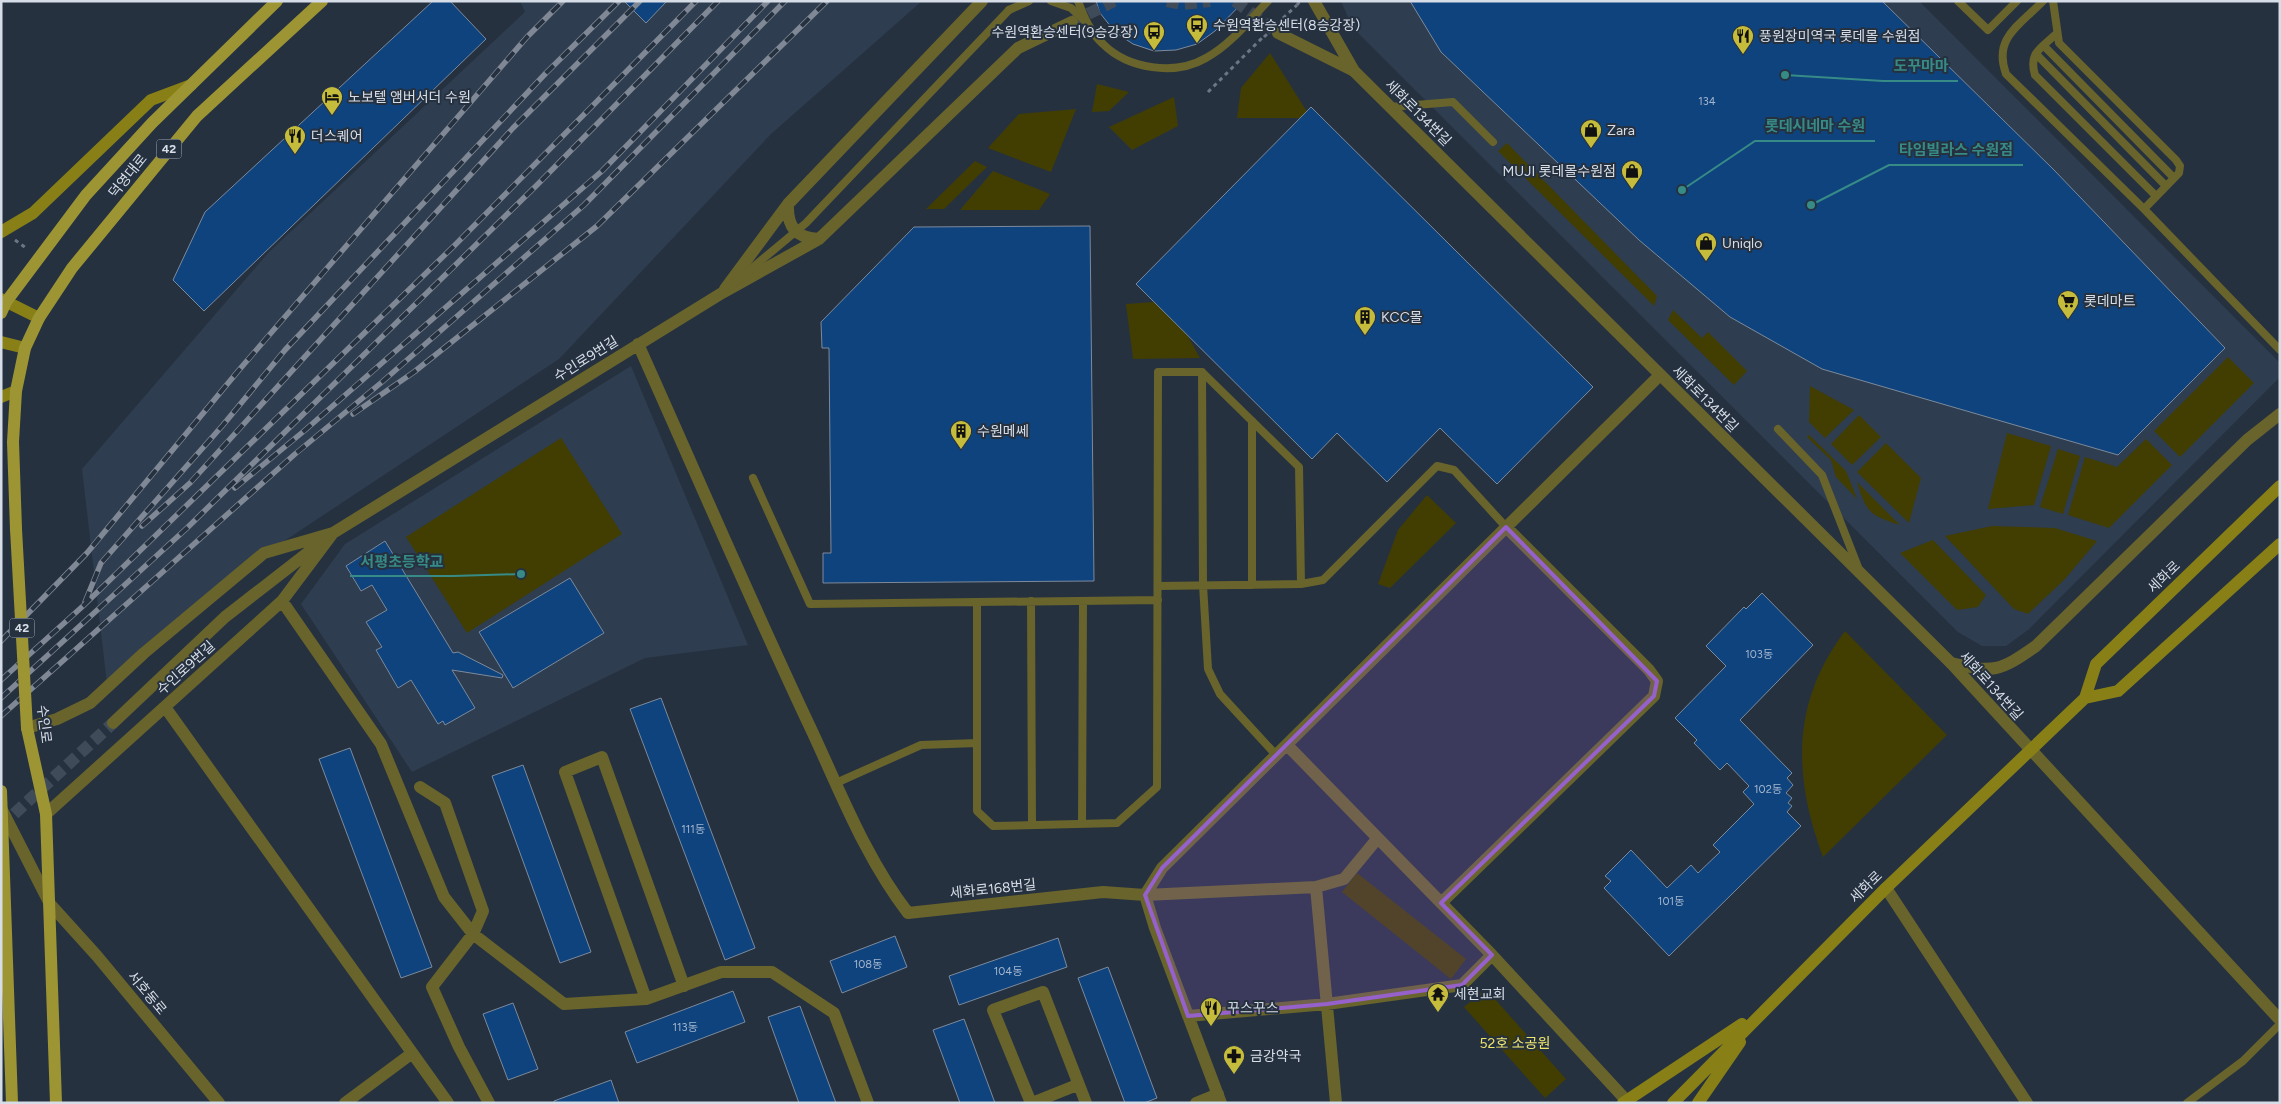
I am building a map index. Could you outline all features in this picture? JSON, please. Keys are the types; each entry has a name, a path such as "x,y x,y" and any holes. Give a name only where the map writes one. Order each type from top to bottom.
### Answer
{"main road":[{"name":"덕영대로","path":"3,305 86,195 152,123 277,1"},
{"name":"덕영대로","path":"24,348 39,318 72,268 197,116 322,1"},
{"path":"7,235 33,213 151,100 191,85"},
{"path":"3,305 39,318"},
{"path":"1,342 24,348"},
{"name":"수인로","path":"24,348 16,391 13,442 16,529 27,728 46,814 56,1103"},
{"path":"1,397 16,391"},
{"name":"세화로","path":"1673,1103 1761,1012 1886,888 2031,752 2085,698 2096,664 2280,486"},
{"path":"2085,698 2118,691 2280,544"},
{"path":"1,791 12,1103"},
{"path":"1702,1101 1761,1012"},
{"path":"1624,1102 1761,1012"}],"street":[{"path":"722,293 788,204 982,1"},
{"path":"1314,1 1354,71"},
{"path":"638,344 722,293 819,239 1018,48 1072,22"},
{"path":"1278,33 1354,71"},
{"name":"세화로134번길","path":"1354,71 1950,663 2280,1020"},
{"path":"788,204 788,216 799,235 806,239 819,239"},
{"name":"수인로9번길","path":"27,728 57,719 90,704 144,653 264,553 333,533 638,344 778,658"},
{"path":"1196,1103 1219,1098 1155,928 1145,895 1162,868 1660,375"},
{"path":"1950,663 1980,670 2007,666 2036,646 2247,440 2280,414"},
{"path":"1441,903 1654,696 1657,681 1649,670 1506,527"},
{"path":"113,723 225,618 333,533"},
{"name":"수인로9번길","path":"46,814 282,602 333,533"},
{"path":"282,602 381,744 444,897 473,934 564,1004 646,999 721,972 772,972 834,1013 868,1103"},
{"name":"세화로168번길","path":"778,658 836,783 880,870 908,913 1103,892 1145,895"},
{"path":"165,706 411,1054 448,1103"},
{"path":"1287,745 1492,955 1624,1102"},
{"path":"646,999 565,772 602,757 684,986"},
{"path":"420,787 444,803 483,911 473,934 432,987 459,1047 489,1103"},
{"name":"서호동로","path":"2,810 50,904 97,956 219,1103"},
{"path":"1145,895 1316,887 1344,878 1377,839"},
{"path":"1316,887 1336,1103"},
{"path":"1886,888 2027,1103"},
{"path":"1188,1016 1327,1004 1462,985 1492,955"},
{"path":"1078,1085 1032,1103 993,1010 1043,992 1086,1103"},
{"path":"345,1103 411,1054"}],"lane":[{"path":"722,293 806,223 1018,1"},
{"path":"1009,10 1029,1"},
{"path":"1051,1 1071,8 1085,21 1103,44 1126,60 1152,68 1179,67 1205,59 1226,44 1268,1"},
{"path":"1078,1 1085,21"},
{"path":"1958,1 1988,30 2017,1"},
{"path":"2042,1 2006,39 2002,47 2002,60 2006,74 2144,209 2280,350"},
{"path":"2053,1 2060,43 2180,166 2179,173 2144,209"},
{"path":"2057,33 2036,54 2031,63 2035,75 2156,196"},
{"path":"2044,46 2174,178"},
{"path":"2036,54 2166,186"},
{"path":"1390,107 1453,102 1494,142"},
{"path":"976,602 977,812 993,826 1117,823 1157,787 1158,372 1202,372 1299,467 1301,584"},
{"path":"1202,372 1203,585 1208,669 1220,694 1277,756"},
{"path":"1252,421 1252,585"},
{"path":"1778,429 1822,475 1861,574"},
{"path":"1158,586 1301,584 1323,580 1437,466 1454,470 1506,527"},
{"path":"753,478 810,604 1158,600"},
{"path":"1082,601 1082,824"},
{"path":"1031,602 1032,825"},
{"path":"836,783 921,745 977,743"},
{"path":"2187,1103 2243,1061 2280,1024"}],"path":[{"path":"1208,92 1300,1"},
{"path":"7,235 26,248"}],"highlighted area":[{"path":"1506,527 1657,681 1654,696 1441,903 1492,955 1462,985 1327,1004 1188,1016 1145,895 1162,868"}],"shaded area":[{"path":"520,1 922,1 771,134 559,359 251,563 107,684 82,469 269,252 525,12"},
{"path":"1341,1 1919,1 2280,363 2280,377 2028,630 2006,646 1982,646 1958,632 1352,27"},
{"path":"631,366 748,645 645,658 412,772 301,604 345,544"}],"green space":[{"path":"1270,53 1311,118 1237,118 1241,88"},
{"path":"1097,84 1129,92 1109,111 1092,112"},
{"path":"1174,97 1178,126 1132,150 1109,127"},
{"path":"1076,109 1051,172 988,148 1019,114"},
{"path":"1507,143 1657,296 1654,306 1498,151"},
{"path":"975,161 987,167 944,209 926,209"},
{"path":"993,171 1050,194 1039,210 960,210"},
{"path":"1168,301 1200,358 1133,359 1126,304"},
{"path":"1673,310 1702,338 1708,332 1747,371 1734,385 1668,320"},
{"path":"2228,357 2254,383 2180,457 2154,431"},
{"path":"1810,386 1854,410 1825,438 1809,422"},
{"path":"1859,415 1881,437 1852,465 1831,444"},
{"path":"2007,433 2051,446 2034,505 1988,509"},
{"path":"1809,435 1846,471 1857,499 1836,477 1831,460 1807,437"},
{"path":"561,438 622,534 467,633 406,537"},
{"path":"2146,439 2172,465 2109,528 2068,515 2085,457 2117,467"},
{"path":"1886,443 1921,478 1909,523 1857,472"},
{"path":"2058,449 2080,456 2063,514 2040,507"},
{"path":"1857,482 1900,525 1875,515 1867,507"},
{"path":"1427,495 1456,523 1390,588 1378,584 1398,530"},
{"path":"1992,526 2055,528 2097,541 2065,579 2028,614 2014,609 1945,536"},
{"path":"1933,540 1986,595 1978,607 1957,610 1900,553"},
{"path":"1845,631 1947,735 1823,857 1806,798 1802,741 1806,713 1815,685 1827,658"},
{"path":"1357,873 1466,959 1451,979 1342,892"},
{"name":"52호 소공원","path":"1486,989 1566,1079 1545,1098 1464,1007"}],"building":[{"name":"노보텔 앰버서더 수원","path":"433,1 450,1 486,39 204,311 173,280 205,212"},
{"path":"624,1 667,1 646,23"},
{"path":"1096,1 1244,1 1215,31 1197,44 1176,50 1154,51 1133,44 1115,32 1100,13"},
{"path":"1410,1 1882,1 2054,170 2225,348 2118,455 1822,369 1730,317 1639,240 1441,52"},
{"name":"KCC몰","path":"1311,107 1593,387 1497,484 1440,428 1387,482 1337,433 1312,459 1136,284"},
{"name":"수원메쎄","path":"1090,226 1094,581 823,583 823,553 831,553 829,348 822,348 821,322 914,227"},
{"path":"385,541 453,653 458,652 503,675 502,678 452,670 475,708 445,725 443,721 438,724 411,680 398,688 376,650 382,647 366,622 387,610 372,585 361,591 346,566"},
{"path":"570,578 604,633 513,688 479,632"},
{"path":"1762,593 1813,645 1740,720 1792,773 1787,778 1793,785 1786,793 1792,798 1788,803 1792,806 1787,812 1801,826 1669,956 1604,888 1611,881 1605,876 1631,850 1667,888 1691,865 1698,873 1720,852 1713,845 1754,804 1743,792 1749,786 1727,763 1720,770 1694,743 1697,740 1675,718 1726,666 1706,646 1744,607 1746,609"},
{"path":"661,698 755,948 725,960 630,709"},
{"path":"350,748 432,967 401,978 319,759"},
{"path":"523,765 591,952 560,963 492,776"},
{"path":"895,936 907,967 842,993 830,961"},
{"path":"1058,938 1067,967 959,1005 949,976"},
{"path":"1108,967 1157,1098 1144,1103 1125,1103 1078,978"},
{"path":"733,991 745,1022 637,1063 625,1032"},
{"path":"513,1003 538,1069 508,1080 483,1014"},
{"path":"800,1006 836,1103 799,1103 768,1017"},
{"path":"964,1019 995,1103 960,1103 933,1030"},
{"path":"611,1080 619,1103 554,1103 554,1101"}],"tunnel":[{"path":"1072,22 1114,1"},
{"path":"1167,1 1182,4 1210,1"},
{"path":"1235,1 1278,33"},
{"path":"1,826 113,723"}],"railway":[{"path":"1,641 87,553 239,370 527,37 563,1"},
{"path":"85,602 101,563 223,425 285,350 546,73 619,1"},
{"path":"142,526 190,483 513,128 640,1"},
{"path":"1,680 83,606 455,245 696,1"},
{"path":"1,698 187,528 538,184 718,1"},
{"path":"235,488 304,431 602,171 768,1"},
{"path":"1,716 295,454 382,382 584,205 785,1"},
{"path":"353,414 414,372 597,226 827,1"}],"place":[{"name":"수원역환승센터(8승강장)","path":"1197,44"},
{"name":"수원역환승센터(9승강장)","path":"1154,51"},
{"name":"풍원장미역국 롯데몰 수원점","path":"1743,55"},
{"name":"도꾸마마","path":"1785,75"},
{"name":"노보텔 앰버서더 수원","path":"332,116"},
{"name":"Zara","path":"1591,149"},
{"name":"더스퀘어","path":"295,155"},
{"name":"MUJI 롯데몰수원점","path":"1632,190"},
{"name":"롯데시네마 수원","path":"1682,190"},
{"name":"타임빌라스 수원점","path":"1811,205"},
{"name":"Uniqlo","path":"1706,262"},
{"name":"롯데마트","path":"2068,320"},
{"name":"KCC몰","path":"1365,336"},
{"name":"수원메쎄","path":"961,450"},
{"name":"서평초등학교","path":"521,574"},
{"name":"세현교회","path":"1438,1013"},
{"name":"꾸스꾸스","path":"1211,1027"},
{"name":"금강약국","path":"1234,1075"}]}
